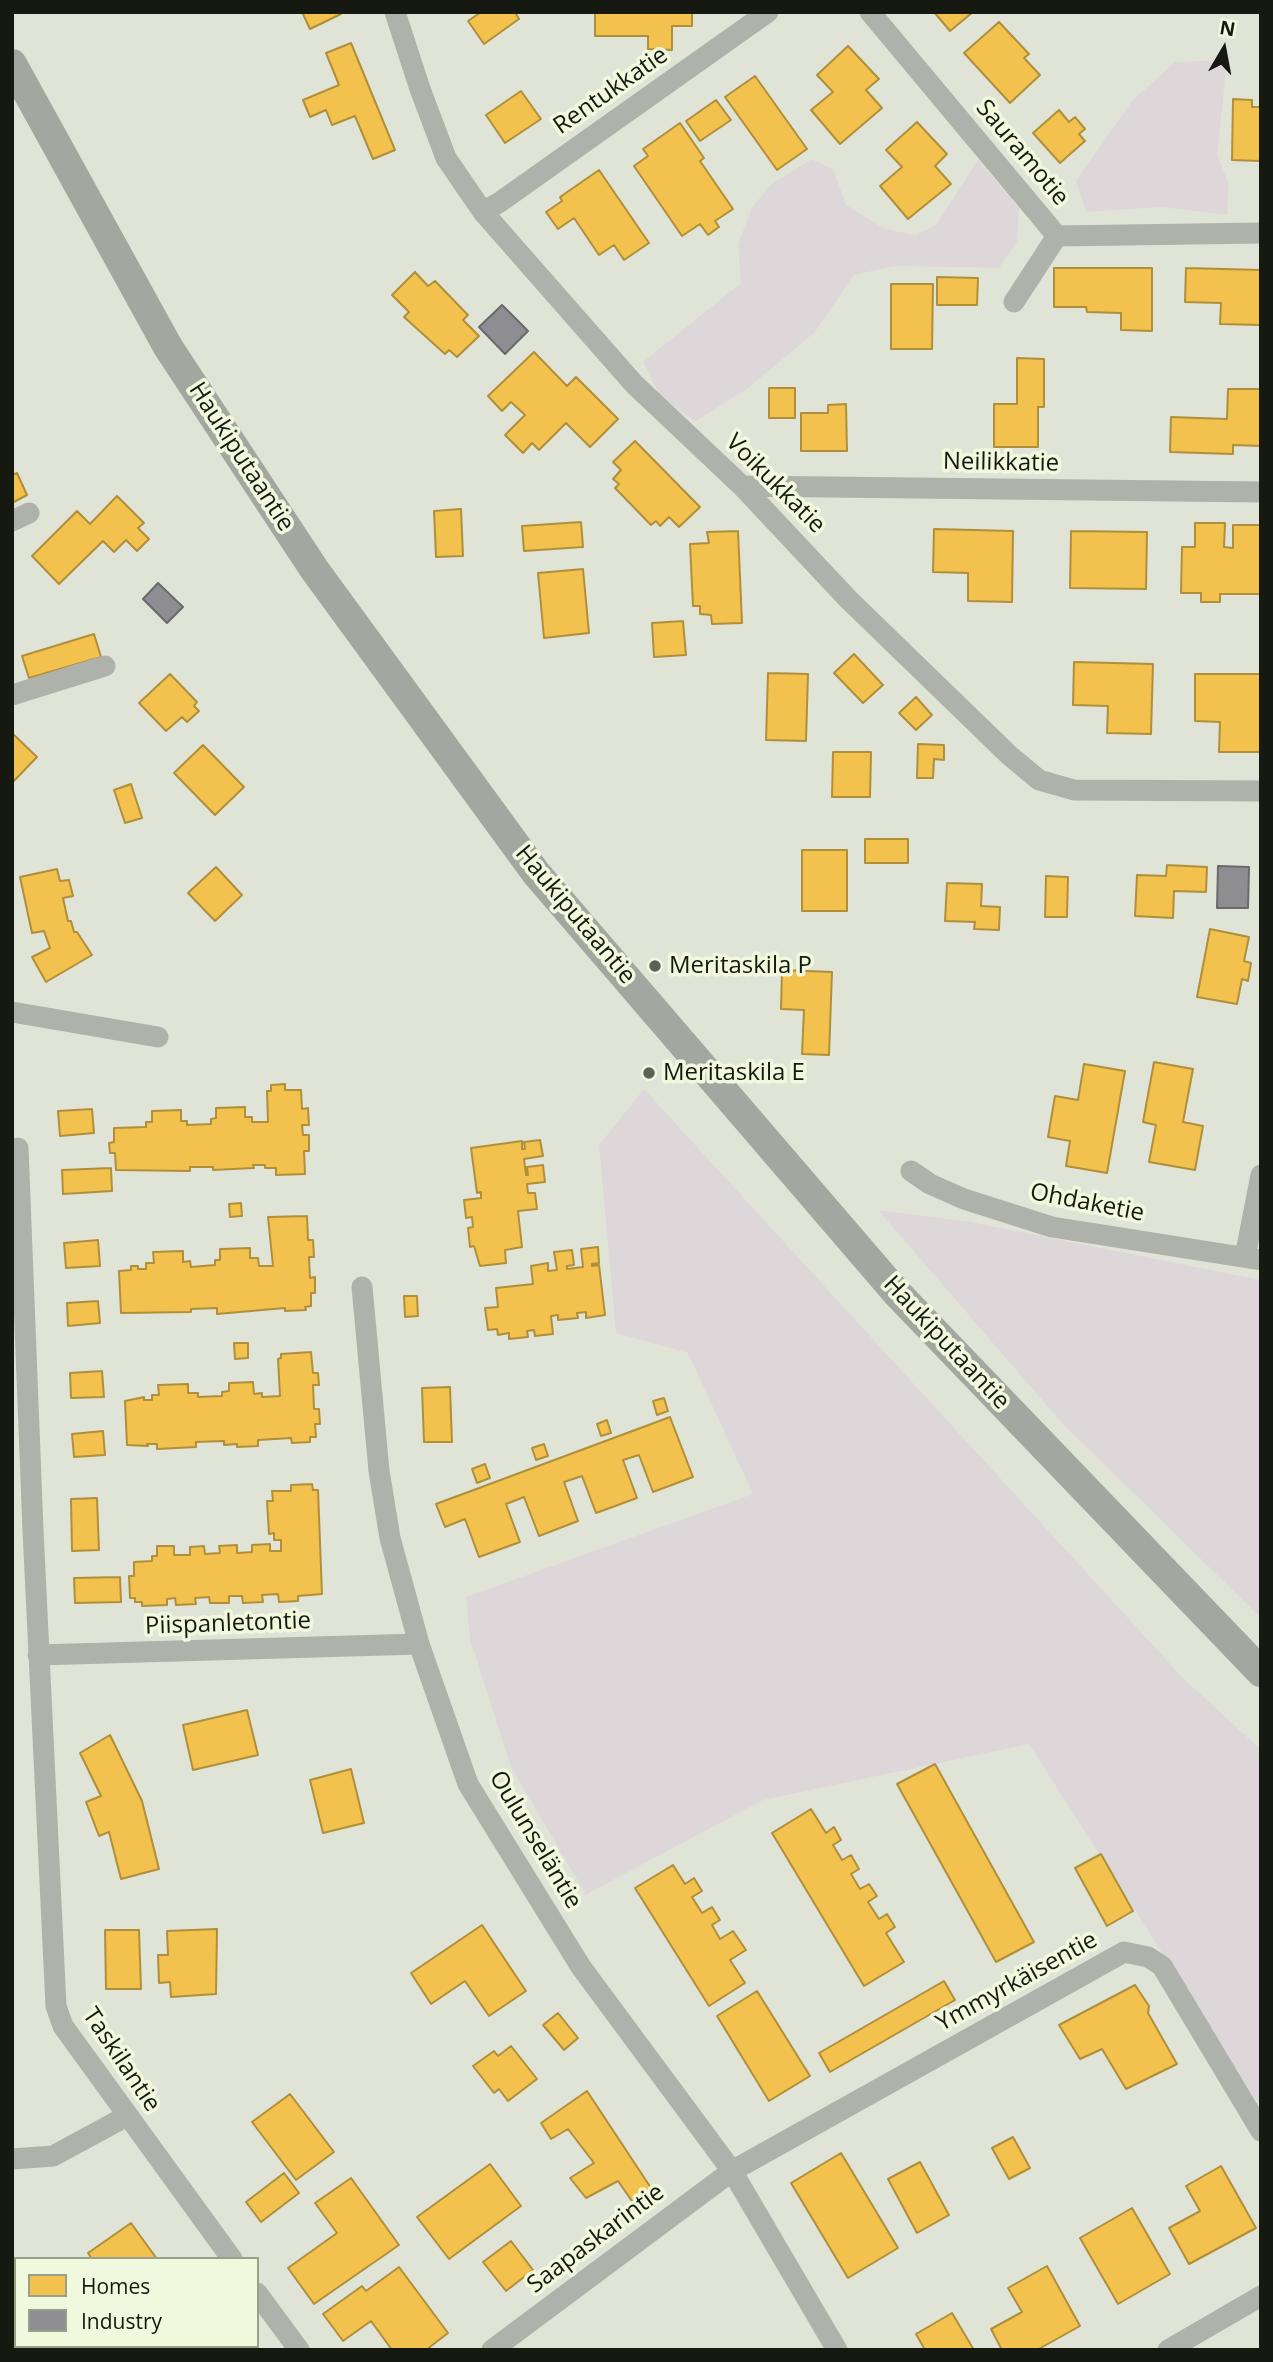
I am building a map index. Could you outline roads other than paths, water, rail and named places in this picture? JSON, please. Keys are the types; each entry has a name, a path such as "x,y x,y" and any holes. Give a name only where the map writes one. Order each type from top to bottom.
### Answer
{"main road":[{"name":"Haukiputaantie","path":"12,64 168,347 314,569 536,873 896,1292 1261,1672"}],"street":[{"name":"Voikukkatie","path":"395,12 446,158 483,212 634,384 742,486 848,599 1009,755 1039,780 1074,790 1261,791"},
{"name":"Rentukkatie","path":"483,212 768,12"},
{"name":"Sauramotie","path":"870,12 1057,236 1261,233"},
{"path":"1014,302 1057,236"},
{"name":"Neilikkatie","path":"742,486 1261,492"},
{"path":"12,695 105,666"},
{"path":"12,1012 158,1037"},
{"name":"Taskilantie","path":"18,1148 38,1656 56,2006 62,2026 231,2257"},
{"name":"Ohdaketie","path":"911,1171 930,1184 964,1199 1052,1227 1253,1258"},
{"path":"1253,1258 1261,1175"},
{"name":"Oulunseläntie","path":"362,1287 390,1538 419,1644 468,1784 580,1967 732,2171 837,2350"},
{"name":"Piispanletontie","path":"38,1656 419,1644"},
{"name":"Ymmyrkäisentie","path":"732,2171 1124,1952 1148,1957 1161,1966 1261,2131"},
{"path":"12,2159 53,2156 127,2116"},
{"name":"Saapaskarintie","path":"492,2350 732,2171"},
{"path":"259,2296 299,2350"},
{"path":"1168,2350 1261,2296"}],"place":[{"name":"Meritaskila P","path":"655,966"},
{"name":"Meritaskila E","path":"649,1073"}]}
